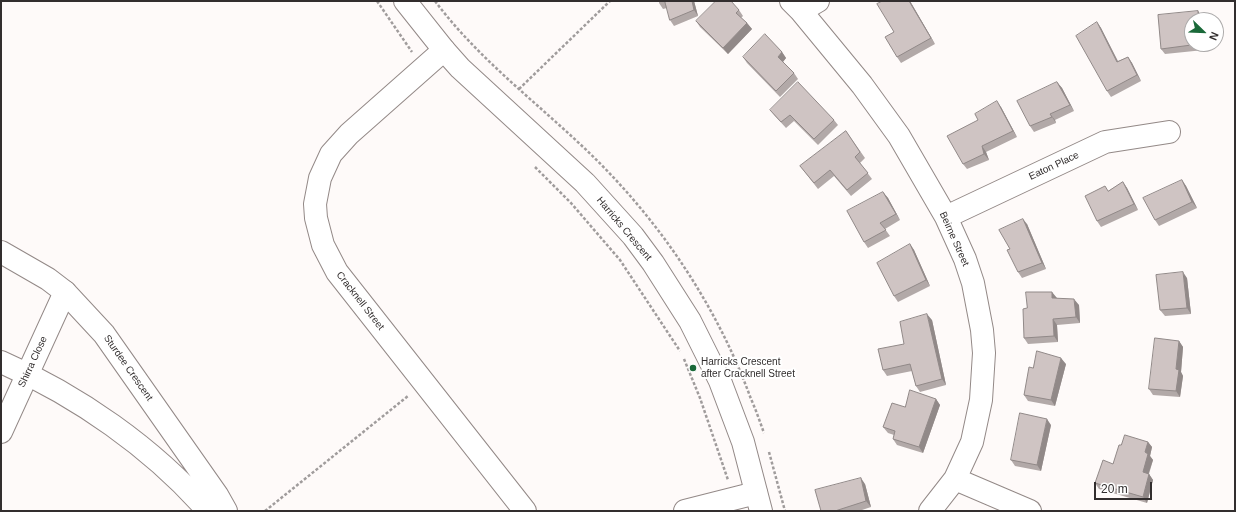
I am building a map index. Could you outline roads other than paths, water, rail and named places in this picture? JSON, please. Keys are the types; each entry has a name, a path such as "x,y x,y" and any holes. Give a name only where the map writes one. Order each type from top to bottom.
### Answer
{"street":[{"name":"Harricks Crescent","path":"406,1 460,68 585,183 654,263 690,321 720,380 743,442 758,502"},
{"name":"Beirne Street","path":"803,4 899,136 946,217 965,259 973,283 982,330 984,354 981,400 972,442 955,479 930,511"},
{"name":"Cracknell Street","path":"444,50 349,134 331,154 320,178 315,204 316,218 323,245 337,272 525,511"},
{"name":"Eaton Place","path":"946,217 1105,142 1168,132"},
{"name":"Sturdee Crescent","path":"1,252 48,279 65,292 104,334 217,495 226,511"},
{"name":"Shirra Close","path":"1,432 65,292"},
{"path":"1,362 55,388 106,421 154,458 178,479 208,511"},
{"path":"955,479 1030,511"},
{"path":"685,511 732,499 758,502"}],"place":[{"name":"Harricks Crescent after Cracknell Street","path":"693,368"}]}
